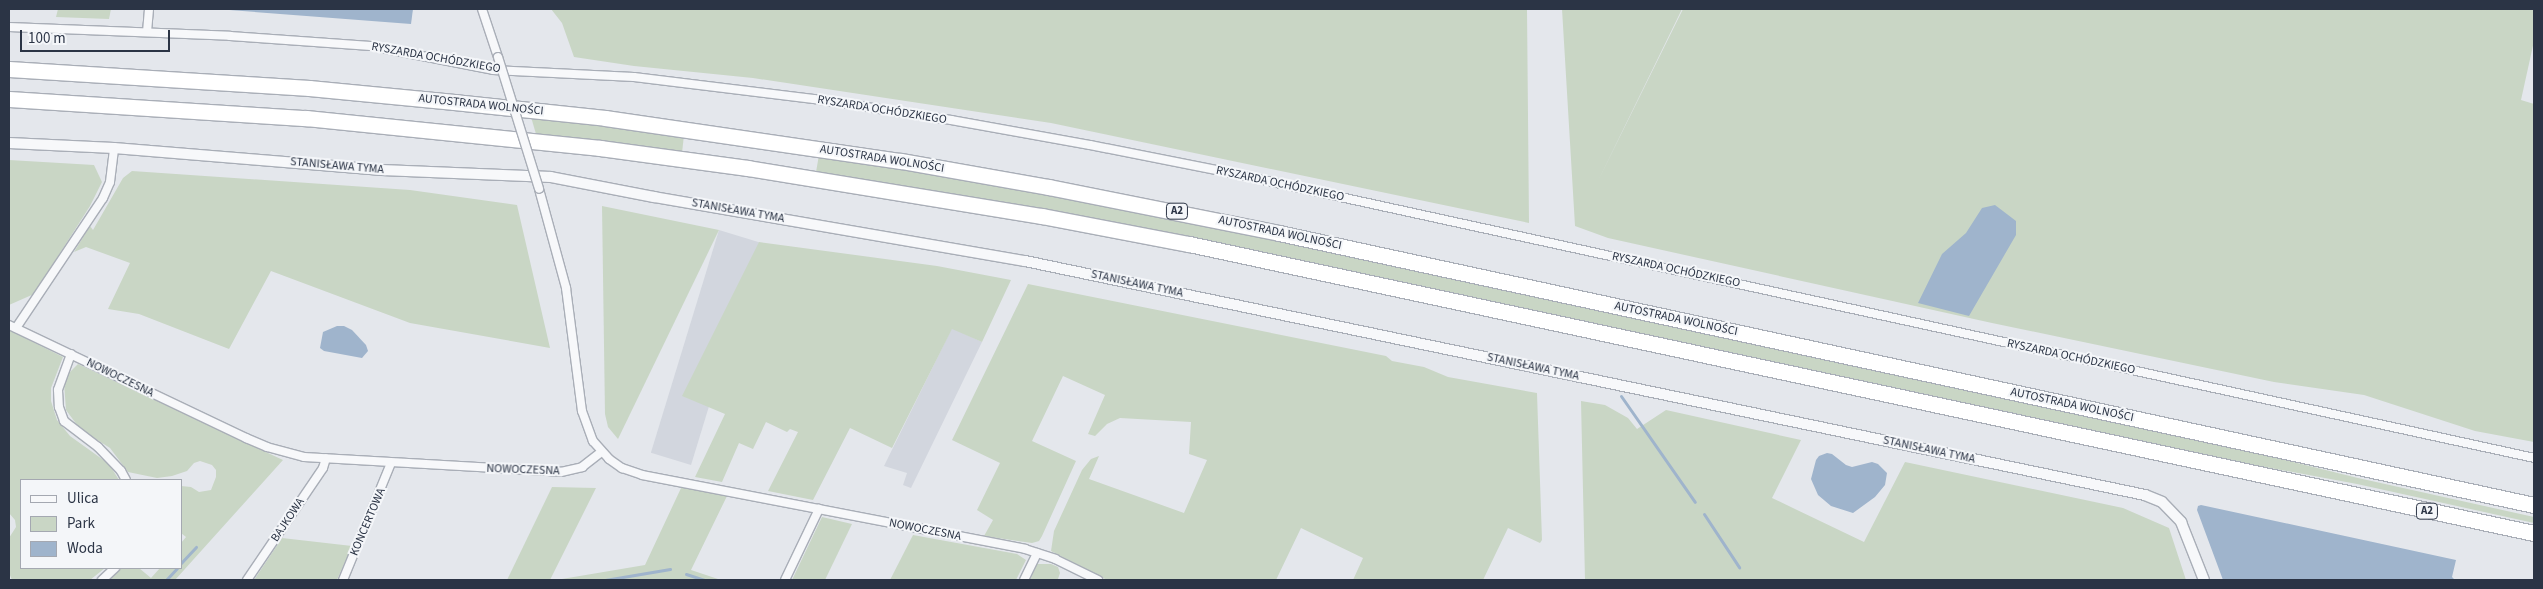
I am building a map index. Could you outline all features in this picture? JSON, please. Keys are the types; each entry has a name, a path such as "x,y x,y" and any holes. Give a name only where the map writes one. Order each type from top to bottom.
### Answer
{"highway":[{"name":"AUTOSTRADA WOLNOŚCI","path":"9,70 280,86 454,102 733,136 920,164 1049,186 1270,231 2534,505"},
{"name":"A2","path":"9,99 306,118 501,137 758,169 1033,214 1226,252 2534,533"}],"street":[{"path":"147,32 149,9"},
{"path":"482,9 539,189 566,288 582,411 592,441 601,452"},
{"name":"RYSZARDA OCHÓDZKIEGO","path":"9,27 147,32 371,46 493,70 605,75 814,99 1045,136 1358,200 2534,458"},
{"name":"STANISŁAWA TYMA","path":"9,143 114,148 382,170 551,176 662,198 948,246 1115,279 2145,495 2162,502 2181,522 2204,580"},
{"name":"NOWOCZESNA","path":"114,148 110,182 103,198 13,327 267,447 304,456 391,464 560,472 582,466 601,452 622,468 642,475 1037,553 1098,580"},
{"path":"71,354 58,390 59,407 64,421 98,447 121,471 125,479"},
{"name":"BAJKOWA","path":"247,580 323,468 326,458"},
{"name":"KONCERTOWA","path":"343,580 391,464"},
{"path":"785,580 819,509"},
{"path":"1024,580 1037,553"},
{"path":"102,580 114,569"}],"shaded area":[{"path":"719,230 759,242 691,465 651,453"},
{"path":"952,328 982,342 911,488 903,485 907,473 884,466"}],"green space":[{"path":"58,9 111,9 109,19 56,17"},
{"path":"551,9 1527,9 1529,223 1051,123 753,78 634,66 574,57 562,23"},
{"path":"1562,9 1682,9 1597,183 1683,9 2534,9 2534,41 2521,100 2534,104 2534,442 2475,431 2364,395 2274,382 1992,323 1608,238 1575,226"},
{"path":"531,117 684,135 682,153 536,134"},
{"path":"819,155 983,181 1244,233 2211,442 2358,478 2534,517 2534,523 2357,484 2131,442 1157,231 973,197 816,172"},
{"path":"9,160 94,165 102,182 90,206 34,294 9,305"},
{"path":"132,171 410,190 517,205 550,348 410,323 271,271 229,349 139,314 108,309 130,263 86,247 74,252 90,226 93,230 123,178"},
{"path":"602,206 719,230 618,439 608,427 605,414"},
{"path":"759,242 937,266 1011,280 982,342 952,329 892,448 850,428 813,500 768,491 798,432 790,429 787,432 766,422 753,449 739,443 722,482 695,477 725,414 682,396"},
{"path":"1028,284 1386,356 1392,361 1424,367 1448,377 1537,393 1542,540 1540,543 1508,528 1483,580 1353,580 1363,558 1301,528 1276,580 1107,580 1051,551 1054,531 1082,470 1091,459 1099,456 1089,479 1184,513 1207,460 1189,454 1191,422 1120,418 1107,424 1095,436 1088,434 1105,395 1063,376 1032,441 1076,461 1042,536 1039,541 1032,543 984,536 993,520 977,510 1000,463 952,440"},
{"path":"9,330 63,357 51,388 51,401 57,420 70,436 109,464 118,479 20,479 20,569 104,569 90,580 12,580 9,573 9,538 16,527 15,520 9,513"},
{"path":"78,364 283,460 175,580 110,580 119,569 140,569 151,578 159,569 182,569 182,542 186,537 182,534 182,486 191,487 199,492 211,490 216,477 216,470 212,465 200,461 194,463 187,471 172,476 157,478 128,472 110,448 80,429 66,410 64,383 70,372"},
{"path":"1581,401 1605,405 1628,418 1637,429 1666,410 1801,440 1772,498 1864,542 1905,462 2123,508 2169,528 2186,580 1585,580"},
{"path":"682,486 727,496 691,570 721,580 556,580 645,565"},
{"path":"552,487 596,488 550,580 507,580"},
{"path":"822,517 852,524 825,580 792,580"},
{"path":"913,535 1017,554 1026,560 1016,580 890,580"},
{"path":"282,538 352,546 337,580 254,580"},
{"path":"1037,564 1051,564 1058,567 1060,573 1058,579 1030,580"}],"water":[{"path":"216,9 413,9 411,24"},
{"path":"1995,205 2016,221 2016,235 1969,316 1918,303 1942,254 1966,233 1982,208"},
{"path":"337,326 344,326 352,330 366,345 368,351 362,358 324,351 320,348 323,332"},
{"path":"1827,453 1832,454 1846,465 1852,467 1872,462 1878,464 1887,473 1885,485 1875,497 1853,513 1831,506 1818,495 1811,479 1816,460 1819,456"},
{"path":"2201,505 2456,560 2452,577 2455,580 2223,580 2197,510 2198,506"}],"waterway":[{"path":"1621,396 1695,502"},
{"path":"1704,514 1739,567"},
{"path":"182,562 196,547"},
{"path":"166,580 176,569"},
{"path":"605,580 670,569"},
{"path":"686,574 705,580"}]}
